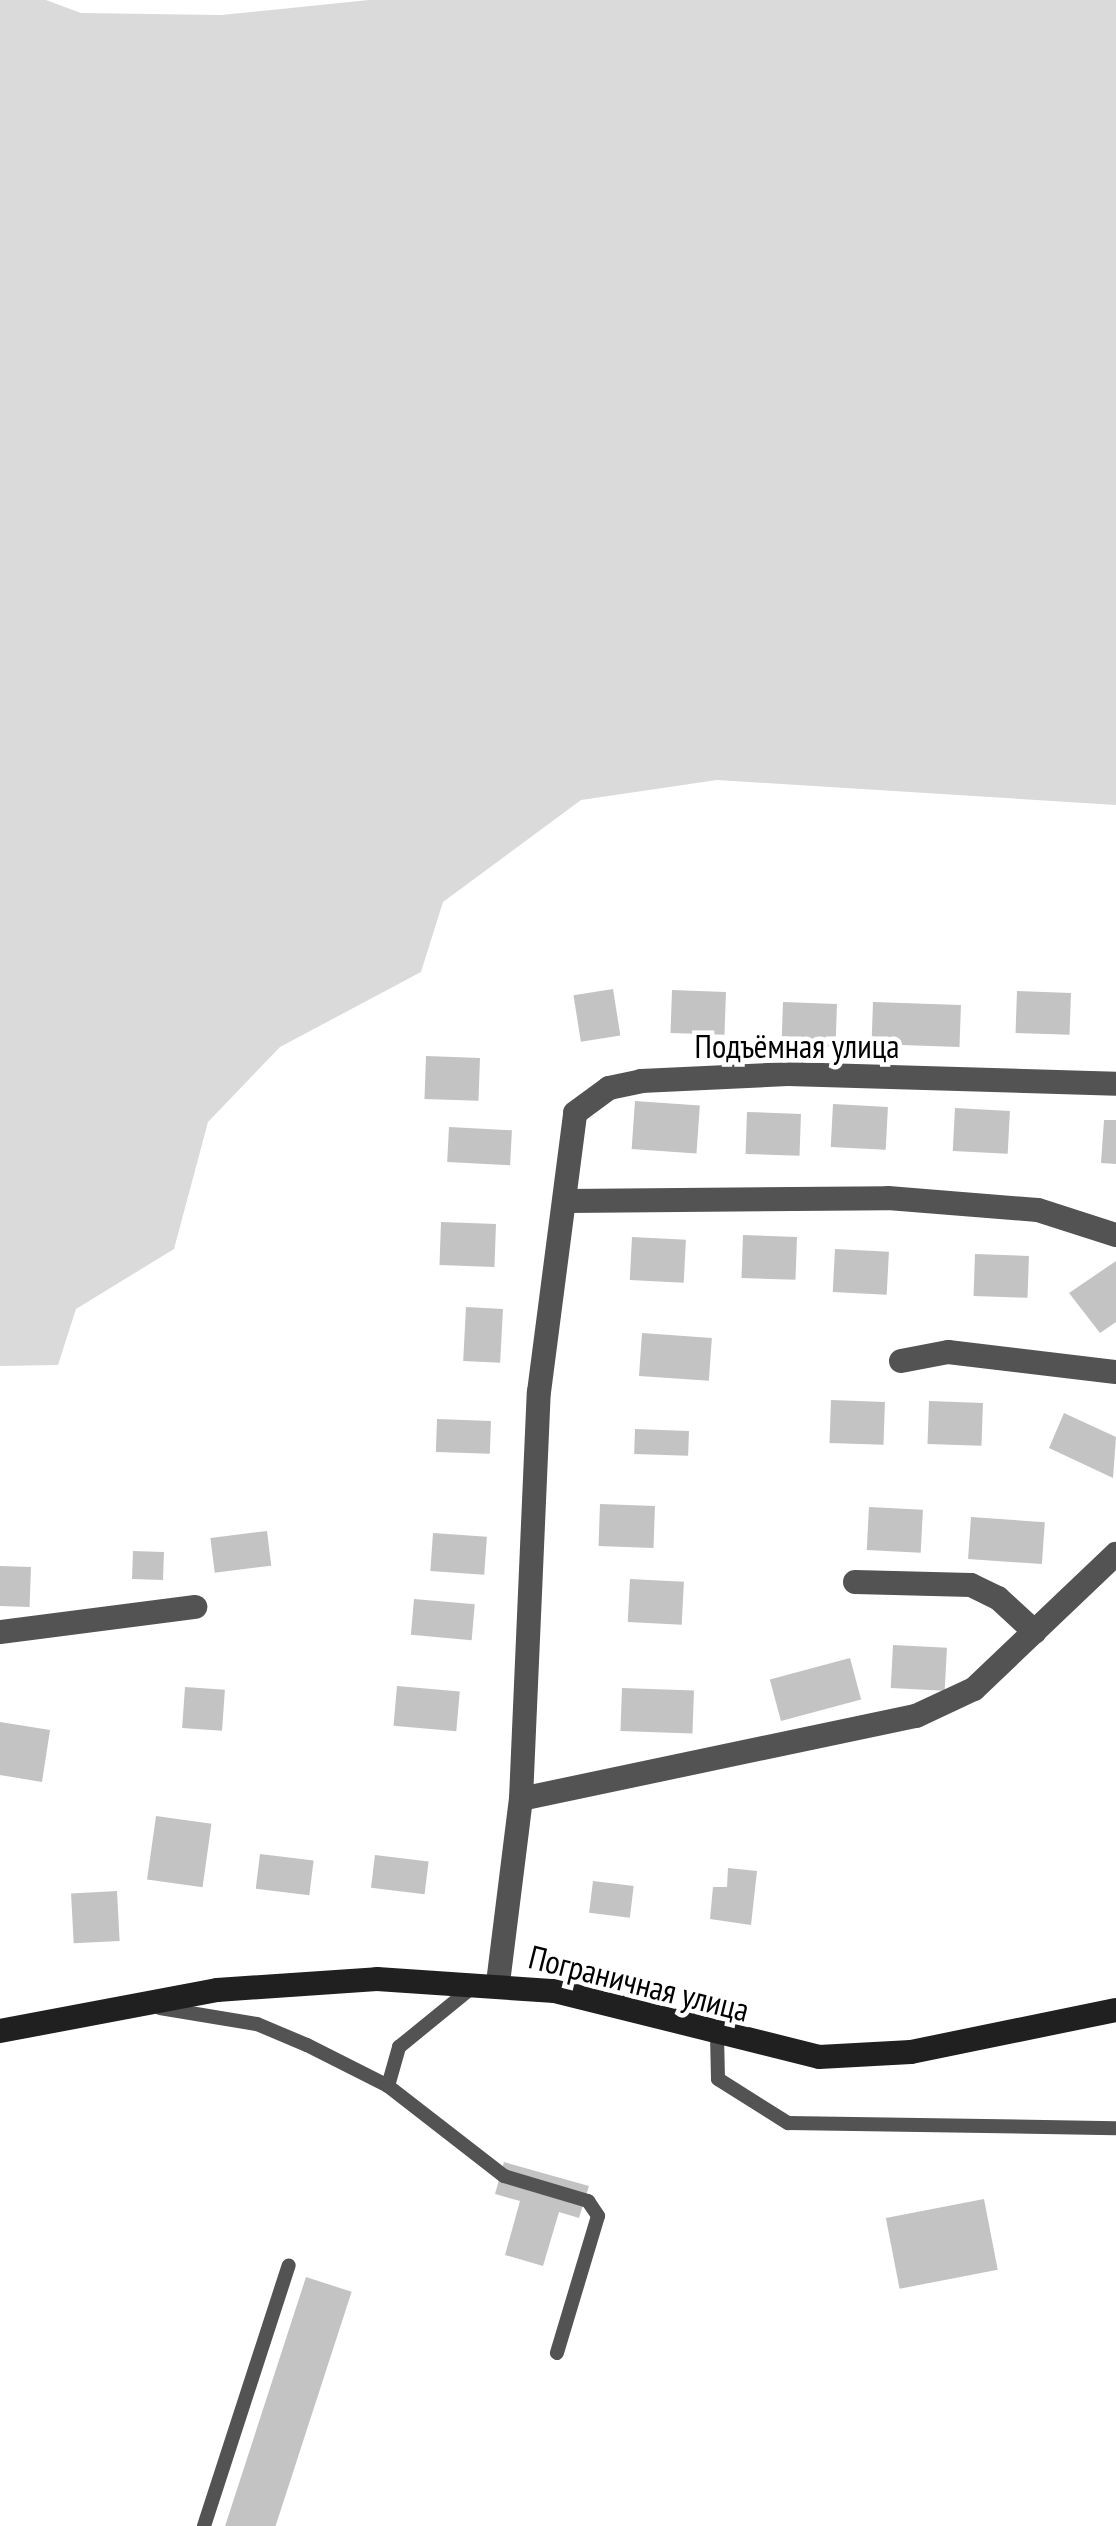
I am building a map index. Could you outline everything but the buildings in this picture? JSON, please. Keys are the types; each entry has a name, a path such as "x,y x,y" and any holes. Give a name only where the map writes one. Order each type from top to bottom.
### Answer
{"main road":[{"name":"Пограничная улица","path":"0,2031 131,2003 294,1982 488,1983 623,2006 781,2051 860,2058 1116,2010"}],"street":[{"name":"Подъёмная улица","path":"488,1983 521,1798 539,1392 575,1113 609,1088 788,1074 1116,1084"},
{"path":"567,1201 887,1198 1038,1210 1116,1235"},
{"path":"901,1361 948,1352 1116,1372"},
{"path":"521,1798 916,1716 974,1689 1116,1554"},
{"path":"855,1582 971,1585 998,1598 1035,1632"},
{"path":"0,1632 195,1607"}],"lane":[{"path":"388,2086 399,2047 488,1983"},
{"path":"131,2003 257,2024 388,2086 504,2176 588,2201 598,2216 557,2354"},
{"path":"717,2035 718,2079 788,2123 1116,2128"},
{"path":"204,2526 289,2265"}],"shaded area":[{"path":"0,0 46,0 81,13 221,15 369,0 1116,0 1116,805 717,780 581,800 443,902 421,972 280,1047 208,1122 174,1249 76,1309 58,1365 0,1366"}]}
